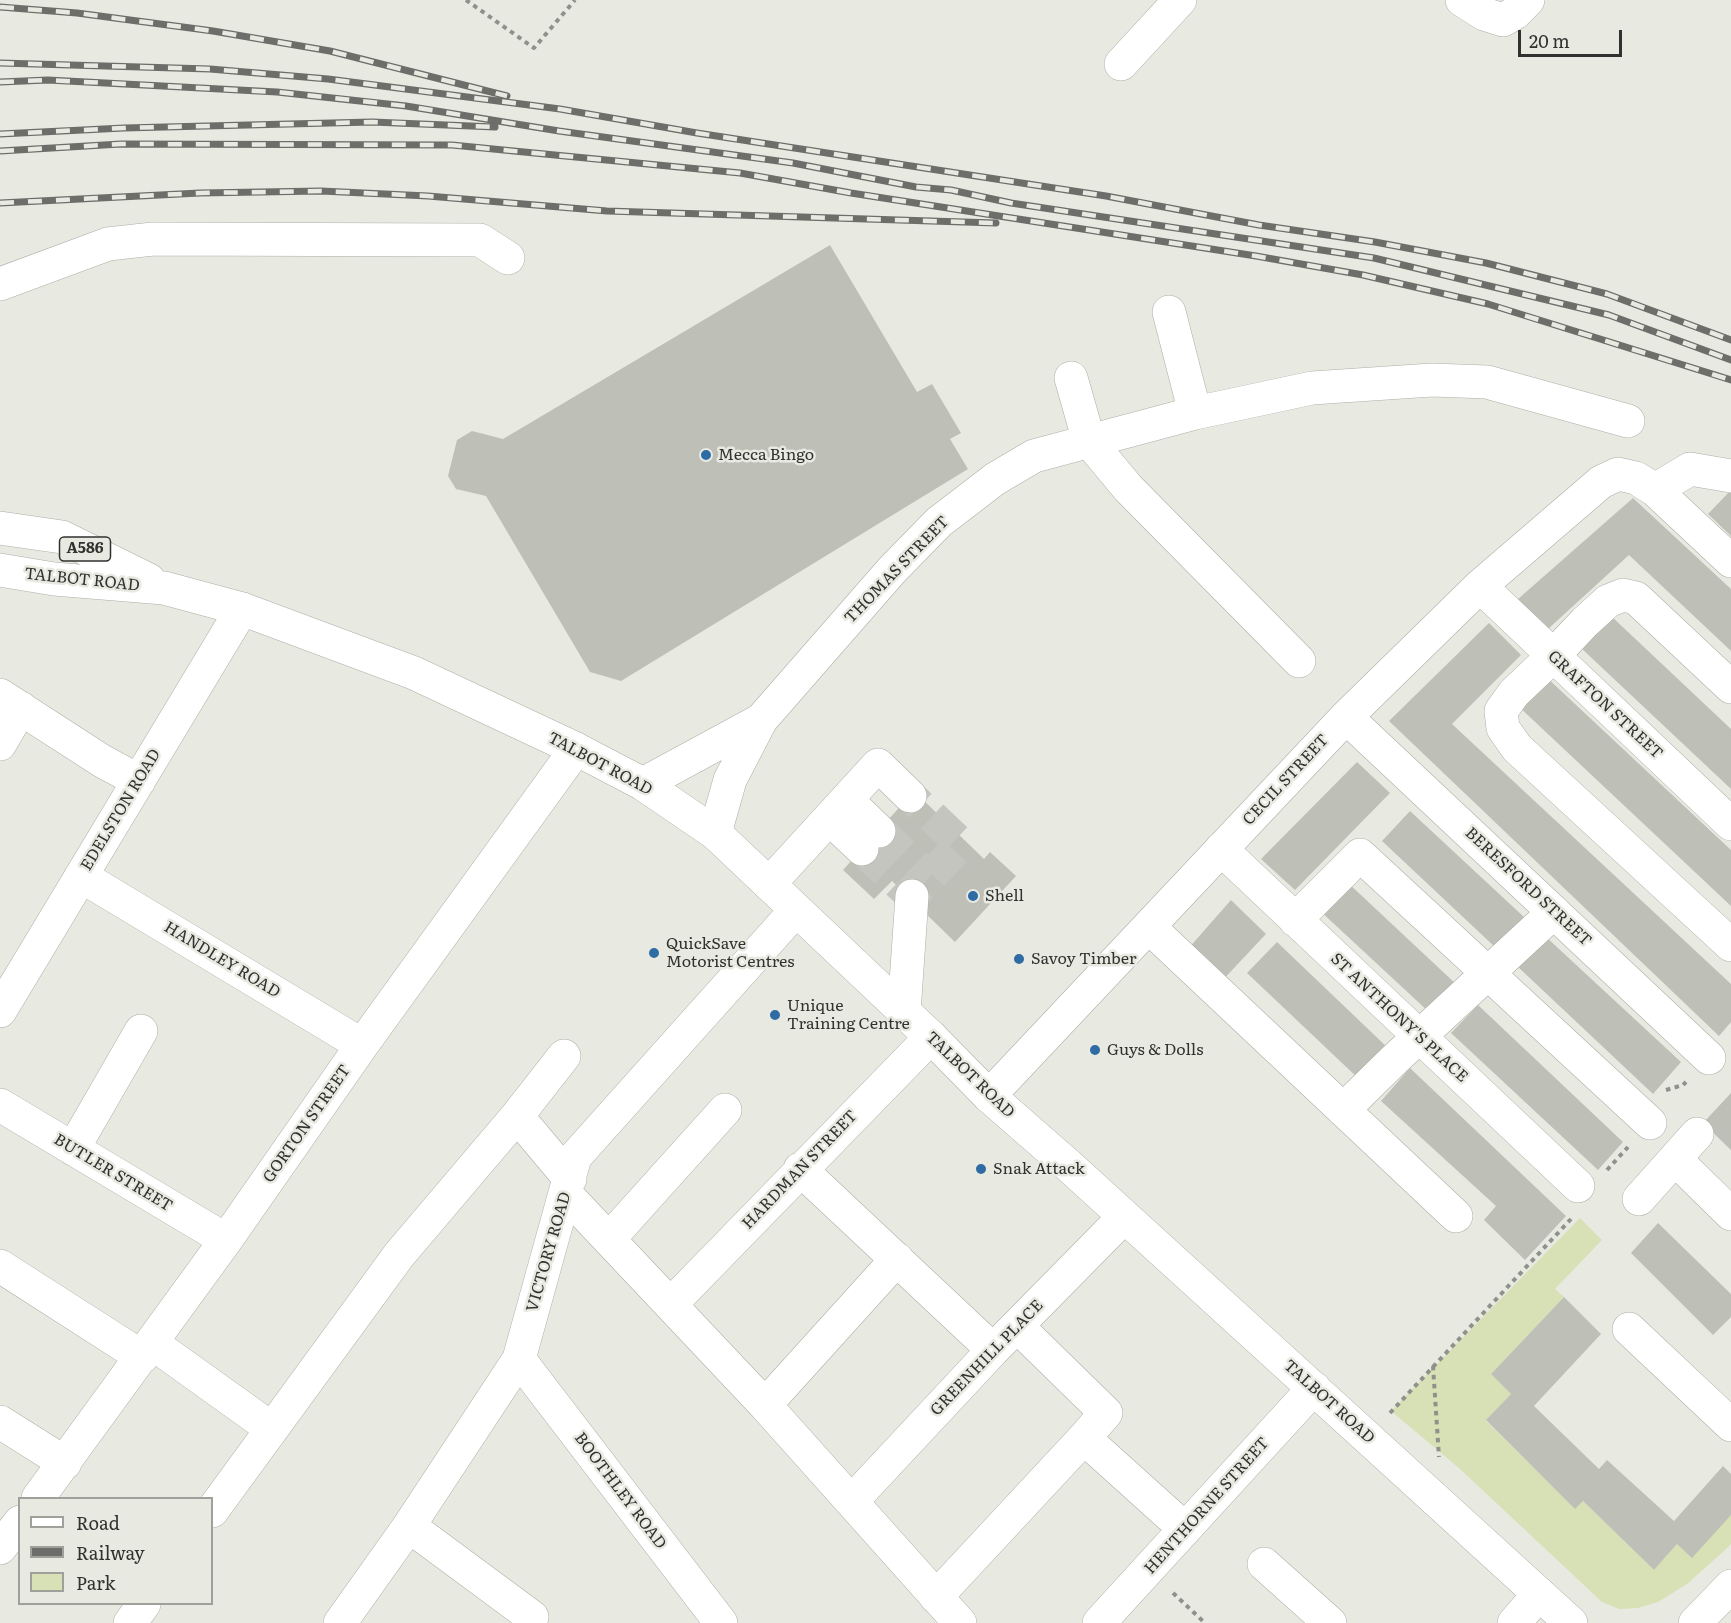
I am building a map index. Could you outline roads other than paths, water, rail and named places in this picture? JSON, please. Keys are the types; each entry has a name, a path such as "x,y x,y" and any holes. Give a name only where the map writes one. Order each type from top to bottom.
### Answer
{"street":[{"path":"1121,64 1180,0"},
{"path":"1462,0 1484,14 1503,20 1515,14 1528,0"},
{"path":"0,284 108,244 153,239 480,240 508,258"},
{"path":"1169,312 1195,413"},
{"path":"1071,378 1089,441 1128,488 1299,661"},
{"name":"THOMAS STREET","path":"715,833 730,780 761,720 892,570 939,522 994,479 1034,456 1195,413 1312,388 1432,380 1488,382 1628,421"},
{"path":"1731,476 1690,468 1655,490 1731,561"},
{"name":"CECIL STREET","path":"989,1096 1346,717 1480,586 1601,482 1618,474 1636,478 1655,490"},
{"name":"TALBOT ROAD","path":"0,528 62,537 164,588"},
{"name":"TALBOT ROAD","path":"0,570 54,579 164,588 242,609 414,673 576,749 643,784 715,833 931,1037 989,1096 1068,1165 1571,1623"},
{"name":"GRAFTON STREET","path":"1480,586 1731,824"},
{"path":"1731,687 1636,598 1623,595 1608,601 1514,693 1501,711 1503,728 1517,748 1731,945"},
{"name":"EDELSTON ROAD","path":"0,1011 242,609"},
{"path":"0,744 11,701 102,761 139,781"},
{"name":"BERESFORD STREET","path":"1346,717 1709,1058"},
{"name":"THOMAS STREET","path":"643,784 761,720"},
{"name":"GORTON STREET","path":"39,1497 147,1350 362,1045 576,749"},
{"path":"769,884 878,765 887,822 846,800"},
{"name":"ST ANTHONY'S PLACE","path":"1221,849 1578,1186"},
{"path":"1295,920 1360,855 1650,1123"},
{"name":"HANDLEY ROAD","path":"81,876 362,1045"},
{"path":"904,1012 912,896"},
{"name":"VICTORY ROAD","path":"340,1623 409,1526 519,1359 575,1157 796,910"},
{"path":"1343,1110 1554,912"},
{"path":"1149,927 1456,1216"},
{"path":"73,1149 141,1031"},
{"name":"HARDMAN STREET","path":"671,1304 931,1037"},
{"path":"213,1510 399,1255 517,1116 564,1056"},
{"name":"BUTLER STREET","path":"0,1105 226,1240"},
{"path":"609,1239 725,1110"},
{"path":"517,1116 609,1239 765,1405 960,1623"},
{"path":"1639,1199 1697,1134"},
{"path":"1675,1159 1731,1214"},
{"path":"800,1169 993,1350"},
{"name":"GREENHILL PLACE","path":"852,1501 993,1350 1124,1217"},
{"path":"765,1405 897,1259"},
{"path":"0,1266 147,1350 272,1429"},
{"path":"936,1597 1106,1413 1017,1326"},
{"path":"1629,1329 1731,1425"},
{"name":"BOOTHLEY ROAD","path":"519,1359 713,1620"},
{"name":"HENTHORNE STREET","path":"1100,1623 1314,1388"},
{"path":"0,1422 65,1463"},
{"path":"1084,1438 1185,1529"},
{"path":"0,1548 18,1525"},
{"path":"409,1526 532,1617 528,1623"},
{"path":"1264,1564 1330,1623"},
{"path":"1695,1623 1731,1586"},
{"path":"1514,1623 1539,1594"},
{"path":"130,1623 143,1605"}],"tunnel":[{"path":"862,849 912,896 961,844 910,796"},
{"path":"879,831 929,878"}],"railway":[{"path":"0,7 77,13 213,31 330,51 507,96"},
{"path":"0,63 210,69 328,79 560,109 697,133 1106,196 1259,225 1375,242 1486,263 1607,294 1731,340"},
{"path":"0,82 48,80 277,92 406,106 559,131 793,163 916,187 951,190 1011,203 1374,258 1609,315 1731,360"},
{"path":"0,134 124,128 372,122 495,127"},
{"path":"0,151 121,144 452,145 740,173 851,193 1256,256 1363,275 1488,304 1731,380"},
{"path":"0,203 200,193 321,191 428,196 607,211 996,223"}],"place":[{"name":"Mecca Bingo","path":"706,455"},
{"name":"Shell","path":"973,896"},
{"name":"QuickSave Motorist Centres","path":"654,953"},
{"name":"Savoy Timber","path":"1019,959"},
{"name":"Unique Training Centre","path":"775,1015"},
{"name":"Guys & Dolls","path":"1095,1050"},
{"name":"Snak Attack","path":"981,1169"}]}
